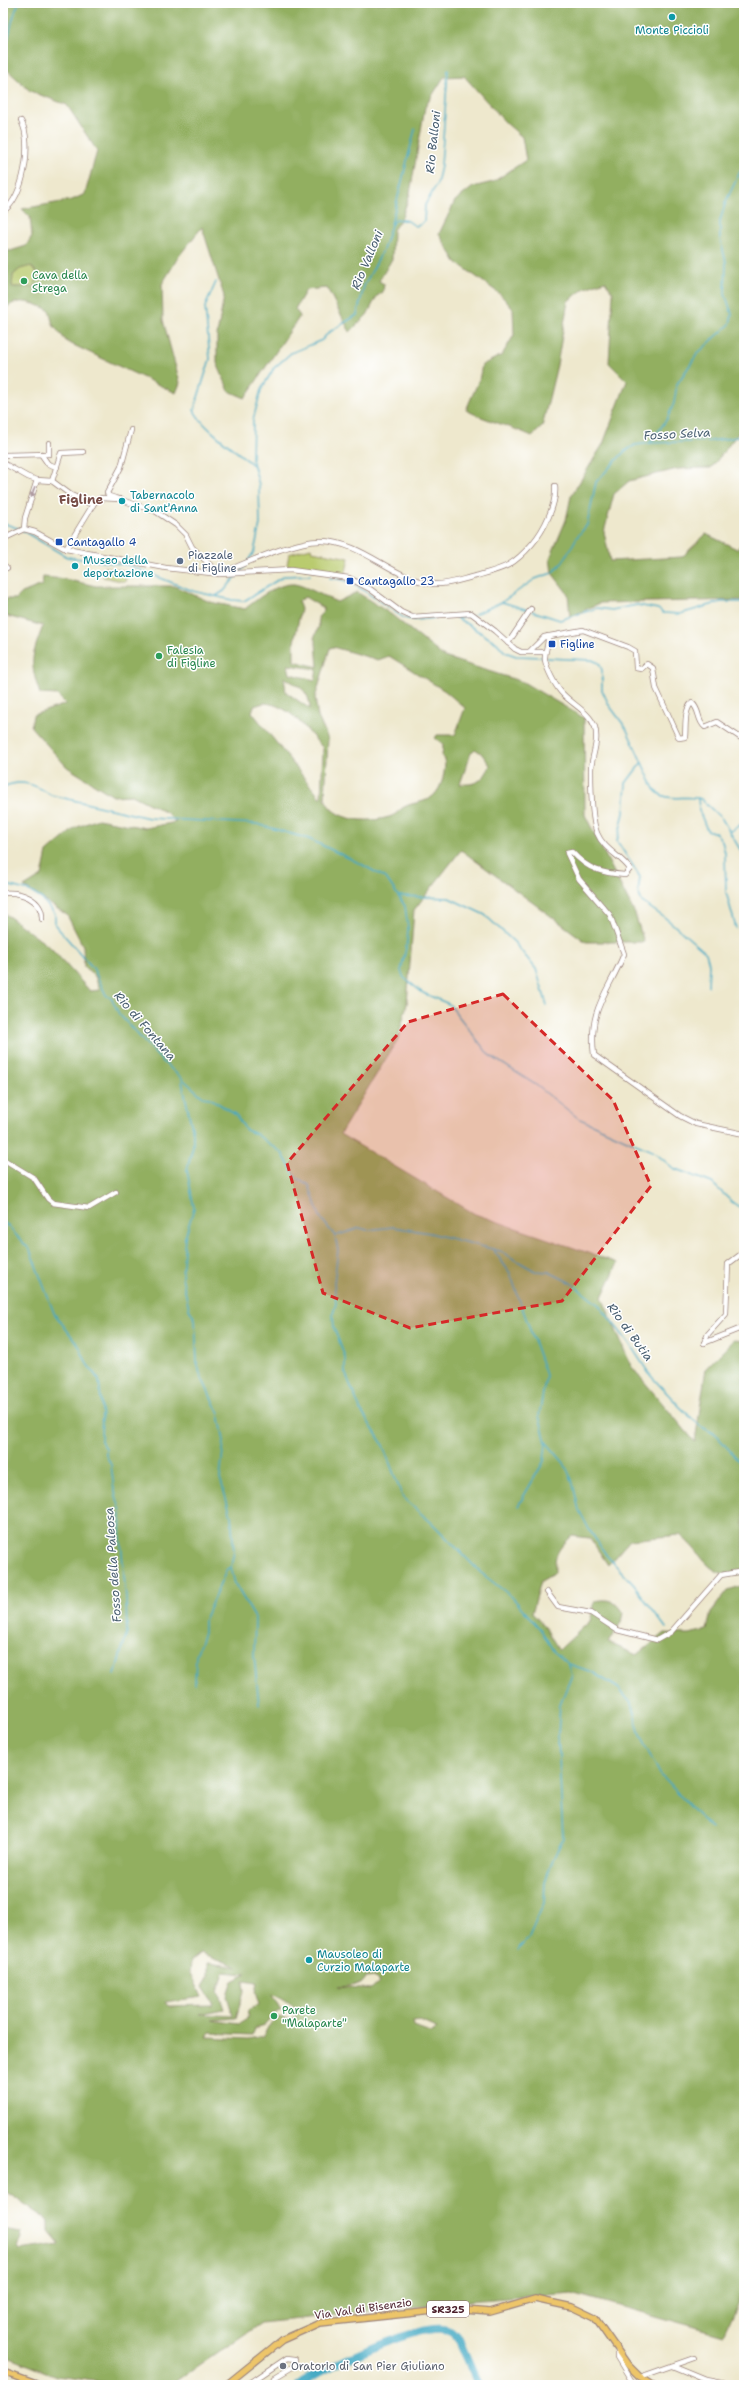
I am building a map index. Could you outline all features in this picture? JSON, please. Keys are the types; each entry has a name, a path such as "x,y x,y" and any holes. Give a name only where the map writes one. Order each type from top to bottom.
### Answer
{"main road":[{"name":"Via Val di Bisenzio","path":"226,2385 282,2340 320,2323 452,2309 490,2312 535,2299 572,2307 595,2318 628,2365 640,2377 653,2385"},
{"path":"3,2372 39,2385"}],"street":[{"path":"3,211 19,189 23,177 26,156 26,130 21,122"},
{"path":"131,430 121,467 107,493 109,496 120,498 155,511 176,525 186,535 192,547 219,574"},
{"path":"49,443 49,454"},
{"path":"52,481 61,453 83,452"},
{"path":"41,454 48,464 57,466"},
{"path":"3,455 49,454 58,460"},
{"path":"3,463 28,478 52,481 71,495 92,505"},
{"path":"22,530 37,480"},
{"path":"219,574 251,561 306,543 322,541 346,545 408,577 434,584 457,582 501,569 519,560 538,537 556,496 555,486"},
{"path":"66,549 92,505 101,498 109,500 120,498"},
{"path":"3,539 22,530 35,532 66,549 166,568 219,574 291,570 349,578 370,589 401,612 412,617 473,614 521,652 530,651 545,656"},
{"path":"3,564 7,568"},
{"path":"508,643 526,619 530,611"},
{"path":"530,651 543,637 583,630 635,650 636,668 641,669 647,664 653,668 656,688 679,738 685,737 687,714 689,705 692,703 696,706 702,725 705,727 717,722 744,740"},
{"path":"548,636 549,646 545,656 561,692 578,706 592,721 595,728 597,739 591,769 594,817 597,833 604,846 630,869 625,874 596,871 587,867 572,852 569,851 567,853 579,879 610,916 624,954 605,990 595,1015 593,1043 594,1055 680,1116 696,1124 744,1134"},
{"path":"3,893 23,895 34,900 40,909 42,919"},
{"path":"3,1160 34,1178 48,1199 54,1203 89,1208 116,1192"},
{"path":"744,1252 728,1264 726,1314 708,1334 704,1343 744,1327"},
{"path":"547,1592 558,1607 592,1613 617,1630 658,1640 666,1637 671,1632 721,1574 744,1571"},
{"path":"617,2348 617,2357 634,2385"},
{"path":"247,2385 287,2358 296,2359 294,2366 274,2378 271,2385"},
{"path":"640,2377 694,2358"},
{"path":"672,2366 706,2380 731,2385"},
{"path":"740,2385 744,2384"}],"highlighted area":[{"path":"503,994 613,1100 651,1186 562,1301 410,1328 323,1293 287,1163 408,1022"}],"green space":[{"path":"3,3 744,3 744,426 711,468 677,469 629,481 614,494 604,532 610,561 682,557 706,534 737,549 744,541 744,600 600,603 570,617 568,594 552,573 550,558 566,520 571,496 603,444 627,381 609,363 613,293 605,281 585,288 568,301 557,365 542,427 532,436 466,410 479,380 482,365 502,355 514,335 513,309 500,294 456,262 439,234 455,201 473,187 493,182 526,160 522,137 505,122 464,76 444,77 425,107 410,193 402,217 393,230 392,259 379,281 384,284 383,292 377,296 367,315 350,332 327,288 306,290 295,309 300,316 245,398 229,391 217,363 217,335 224,296 202,227 179,256 162,284 163,320 180,383 176,393 67,342 53,325 49,310 31,303 18,302 8,307 3,312 3,248 10,251 26,246 32,236 30,217 22,209 72,200 85,194 97,151 67,105 30,91 3,66","holes":["31,266 37,273 34,287 12,287 13,275 20,269"]},
{"name":"Cava della Strega","path":"31,266 37,273 34,287 12,287 13,275 20,269"},
{"path":"311,548 312,551 349,558 345,576 287,565 289,554"},
{"path":"105,567 127,571 125,582 103,577"},
{"path":"43,577 64,579 96,586 174,586 210,602 245,609 268,592 288,584 304,587 337,602 357,592 392,615 444,657 523,682 584,718 585,815 635,914 644,942 586,942 461,850 414,910 407,1004 398,1039 340,1134 475,1214 618,1263 602,1297 631,1366 695,1442 706,1368 734,1340 744,1341 744,1575 721,1573 714,1569 680,1535 630,1540 608,1565 590,1538 572,1536 560,1548 556,1556 555,1573 541,1581 532,1613 545,1627 559,1650 590,1621 595,1601 612,1601 623,1613 621,1622 609,1643 637,1655 665,1633 688,1634 707,1630 711,1612 728,1590 744,1585 744,2289 723,2335 572,2293 469,2301 261,2323 171,2385 125,2385 56,2376 3,2355 3,2229 21,2232 22,2239 18,2247 20,2250 60,2244 49,2231 49,2223 43,2216 3,2190 3,912 51,948 90,991 100,990 95,976 84,967 83,946 67,915 24,887 42,876 47,852 75,828 98,819 146,828 176,822 167,813 132,795 113,796 67,767 31,727 33,715 66,704 57,695 40,694 36,683 33,660 36,645 43,626 3,615 3,599 16,599 22,593 42,585","holes":["305,597 323,608 324,611 318,617 319,626 314,638 316,643 318,667 294,661 294,642 301,609 298,601","333,647 378,660 389,656 445,691 465,708 455,735 437,735 435,738 443,744 442,757 445,759 445,769 443,779 433,796 404,807 396,814 391,816 372,820 352,819 335,812 329,806 325,798 328,739 318,717 315,698 330,648","288,665 317,669 315,680 290,674","284,677 306,693 310,709 286,692","264,703 282,708 297,719 323,748 321,799 252,712 254,706","475,749 481,753 490,765 488,770 479,781 471,784 460,784 471,753","201,1953 239,1967 208,1963 208,1977 203,1987 213,2002 212,2005 168,2006 165,2002 202,1997 190,1971 191,1961","224,1972 246,1974 232,1981 227,1996 233,2016 200,2014 224,2009 218,1991","374,1977 379,1982 371,1989 338,1986 361,1984 366,1978","243,1981 257,1983 255,1992 259,2005 248,2011 247,2019 239,2024 212,2020 236,2018 244,1991","272,1995 286,2000 297,2011 293,2020 278,2017 263,2036 248,2039 207,2037 210,2033 252,2035 255,2028 265,2025 271,2016 281,2010","420,2021 437,2028 430,2033 414,2027 413,2022"]}],"waterway":[{"path":"3,57 19,3"},
{"name":"Rio Balloni","path":"392,224 396,219 408,221 415,226 420,225 424,221 425,205 437,184 441,166 448,70"},
{"name":"Rio Valloni","path":"248,561 254,552 260,524 259,485 252,459 253,420 261,390 274,368 291,353 322,340 328,333 357,315 364,286 383,250 391,225 415,129"},
{"path":"650,443 667,419 674,403 677,384 698,353 730,324 732,314 725,294 726,262 720,239 720,221 726,201 744,164"},
{"path":"216,282 205,307 210,359 194,410 198,417 212,432 253,465"},
{"name":"Fosso Selva","path":"475,614 502,602 535,579 552,573 563,562 577,537 587,525 596,482 624,452 635,445 650,443 711,441 744,436"},
{"path":"3,523 20,529"},
{"path":"23,531 67,557 128,565 193,591 232,600 244,601 284,576 310,575"},
{"name":"Rio Valloni","path":"241,571 246,565"},
{"name":"Rio Valloni","path":"216,596 224,591 237,575"},
{"path":"330,578 344,580 360,588 404,618 415,620 436,618"},
{"path":"502,602 528,610"},
{"path":"532,611 560,620 597,608 612,610 637,605 658,609 663,613 680,614 721,602 744,602"},
{"path":"454,616 497,643 505,652 516,656 543,657"},
{"name":"Fosso Selva","path":"456,617 472,616"},
{"path":"547,658 592,660 599,663 602,670 602,690 609,705 626,728 654,789 659,794 664,796 701,799 722,819 744,856"},
{"path":"642,762 626,783 624,813 617,841 640,877 638,892 642,902 668,920 706,953 709,964 708,986"},
{"path":"3,787 16,783 28,784 51,795 149,818 257,824 309,839 386,878 405,906 408,928 407,943 401,971 404,978 423,993 449,1004 489,1055 536,1085 578,1118 654,1152 673,1168 712,1183 732,1202 744,1210"},
{"path":"698,798 699,810 707,830 716,833 722,841 725,853 726,892 736,928"},
{"path":"730,832 744,822"},
{"name":"Rio di Fontana","path":"3,884 29,891 42,899 55,914 55,925 93,968 106,995 112,999 119,1014 161,1060 203,1097 210,1098 236,1115 246,1130 256,1134 282,1153 296,1177 309,1185 320,1217 335,1236 338,1250 334,1283 336,1303 333,1314 334,1328 345,1357 345,1372 361,1411 382,1443 403,1498 432,1523 480,1572 512,1597 541,1630 554,1652 569,1664 592,1672 618,1688 631,1703 641,1738 660,1774 711,1829"},
{"path":"399,896 449,898 485,915 514,942 536,969 547,1005"},
{"path":"182,1081 193,1133 193,1146 187,1170 194,1208 185,1237 182,1277 189,1309 195,1319 197,1361 200,1374 219,1414 224,1441 220,1478 231,1515 234,1552 231,1567 235,1584 255,1618 254,1655 259,1705"},
{"name":"Fosso della Paleosa","path":"3,1221 30,1250 54,1313 79,1346 87,1364 99,1380 102,1411 101,1441 106,1448 106,1455 111,1465 114,1489 121,1512 120,1531 126,1598 127,1633 115,1674"},
{"name":"Rio di Butia","path":"335,1236 360,1228 367,1230 393,1227 430,1233 500,1251 535,1271 549,1272 571,1283 599,1305 629,1343 650,1375 700,1426 715,1434 742,1464 744,1469"},
{"path":"493,1249 510,1273 546,1375 539,1416 546,1442 564,1463 572,1480 579,1510 590,1531 607,1556 634,1585 666,1628"},
{"path":"518,1506 544,1461 546,1443"},
{"path":"195,1684 196,1655 204,1633 204,1620 227,1569 231,1567"},
{"path":"517,1950 528,1939 544,1903 545,1883 553,1859 563,1839 558,1736 560,1704 572,1675 569,1665"},
{"path":"299,2385 348,2359 391,2341 411,2334 443,2329 452,2331 458,2338 479,2385"}],"place":[{"name":"Monte Piccioli","path":"672,17"},
{"name":"Cava della Strega","path":"24,281"},
{"name":"Tabernacolo di Sant'Anna","path":"122,501"},
{"name":"Cantagallo 4","path":"59,542"},
{"name":"Piazzale di Figline","path":"180,561"},
{"name":"Museo della deportazione","path":"75,566"},
{"name":"Cantagallo 23","path":"350,581"},
{"name":"Figline","path":"552,644"},
{"name":"Falesia di Figline","path":"159,656"},
{"name":"Mausoleo di Curzio Malaparte","path":"309,1960"},
{"name":"Parete \"Malaparte\"","path":"274,2016"},
{"name":"Oratorio di San Pier Giuliano","path":"283,2366"}],"district":[{"name":"Figline","path":"81,499"}]}
